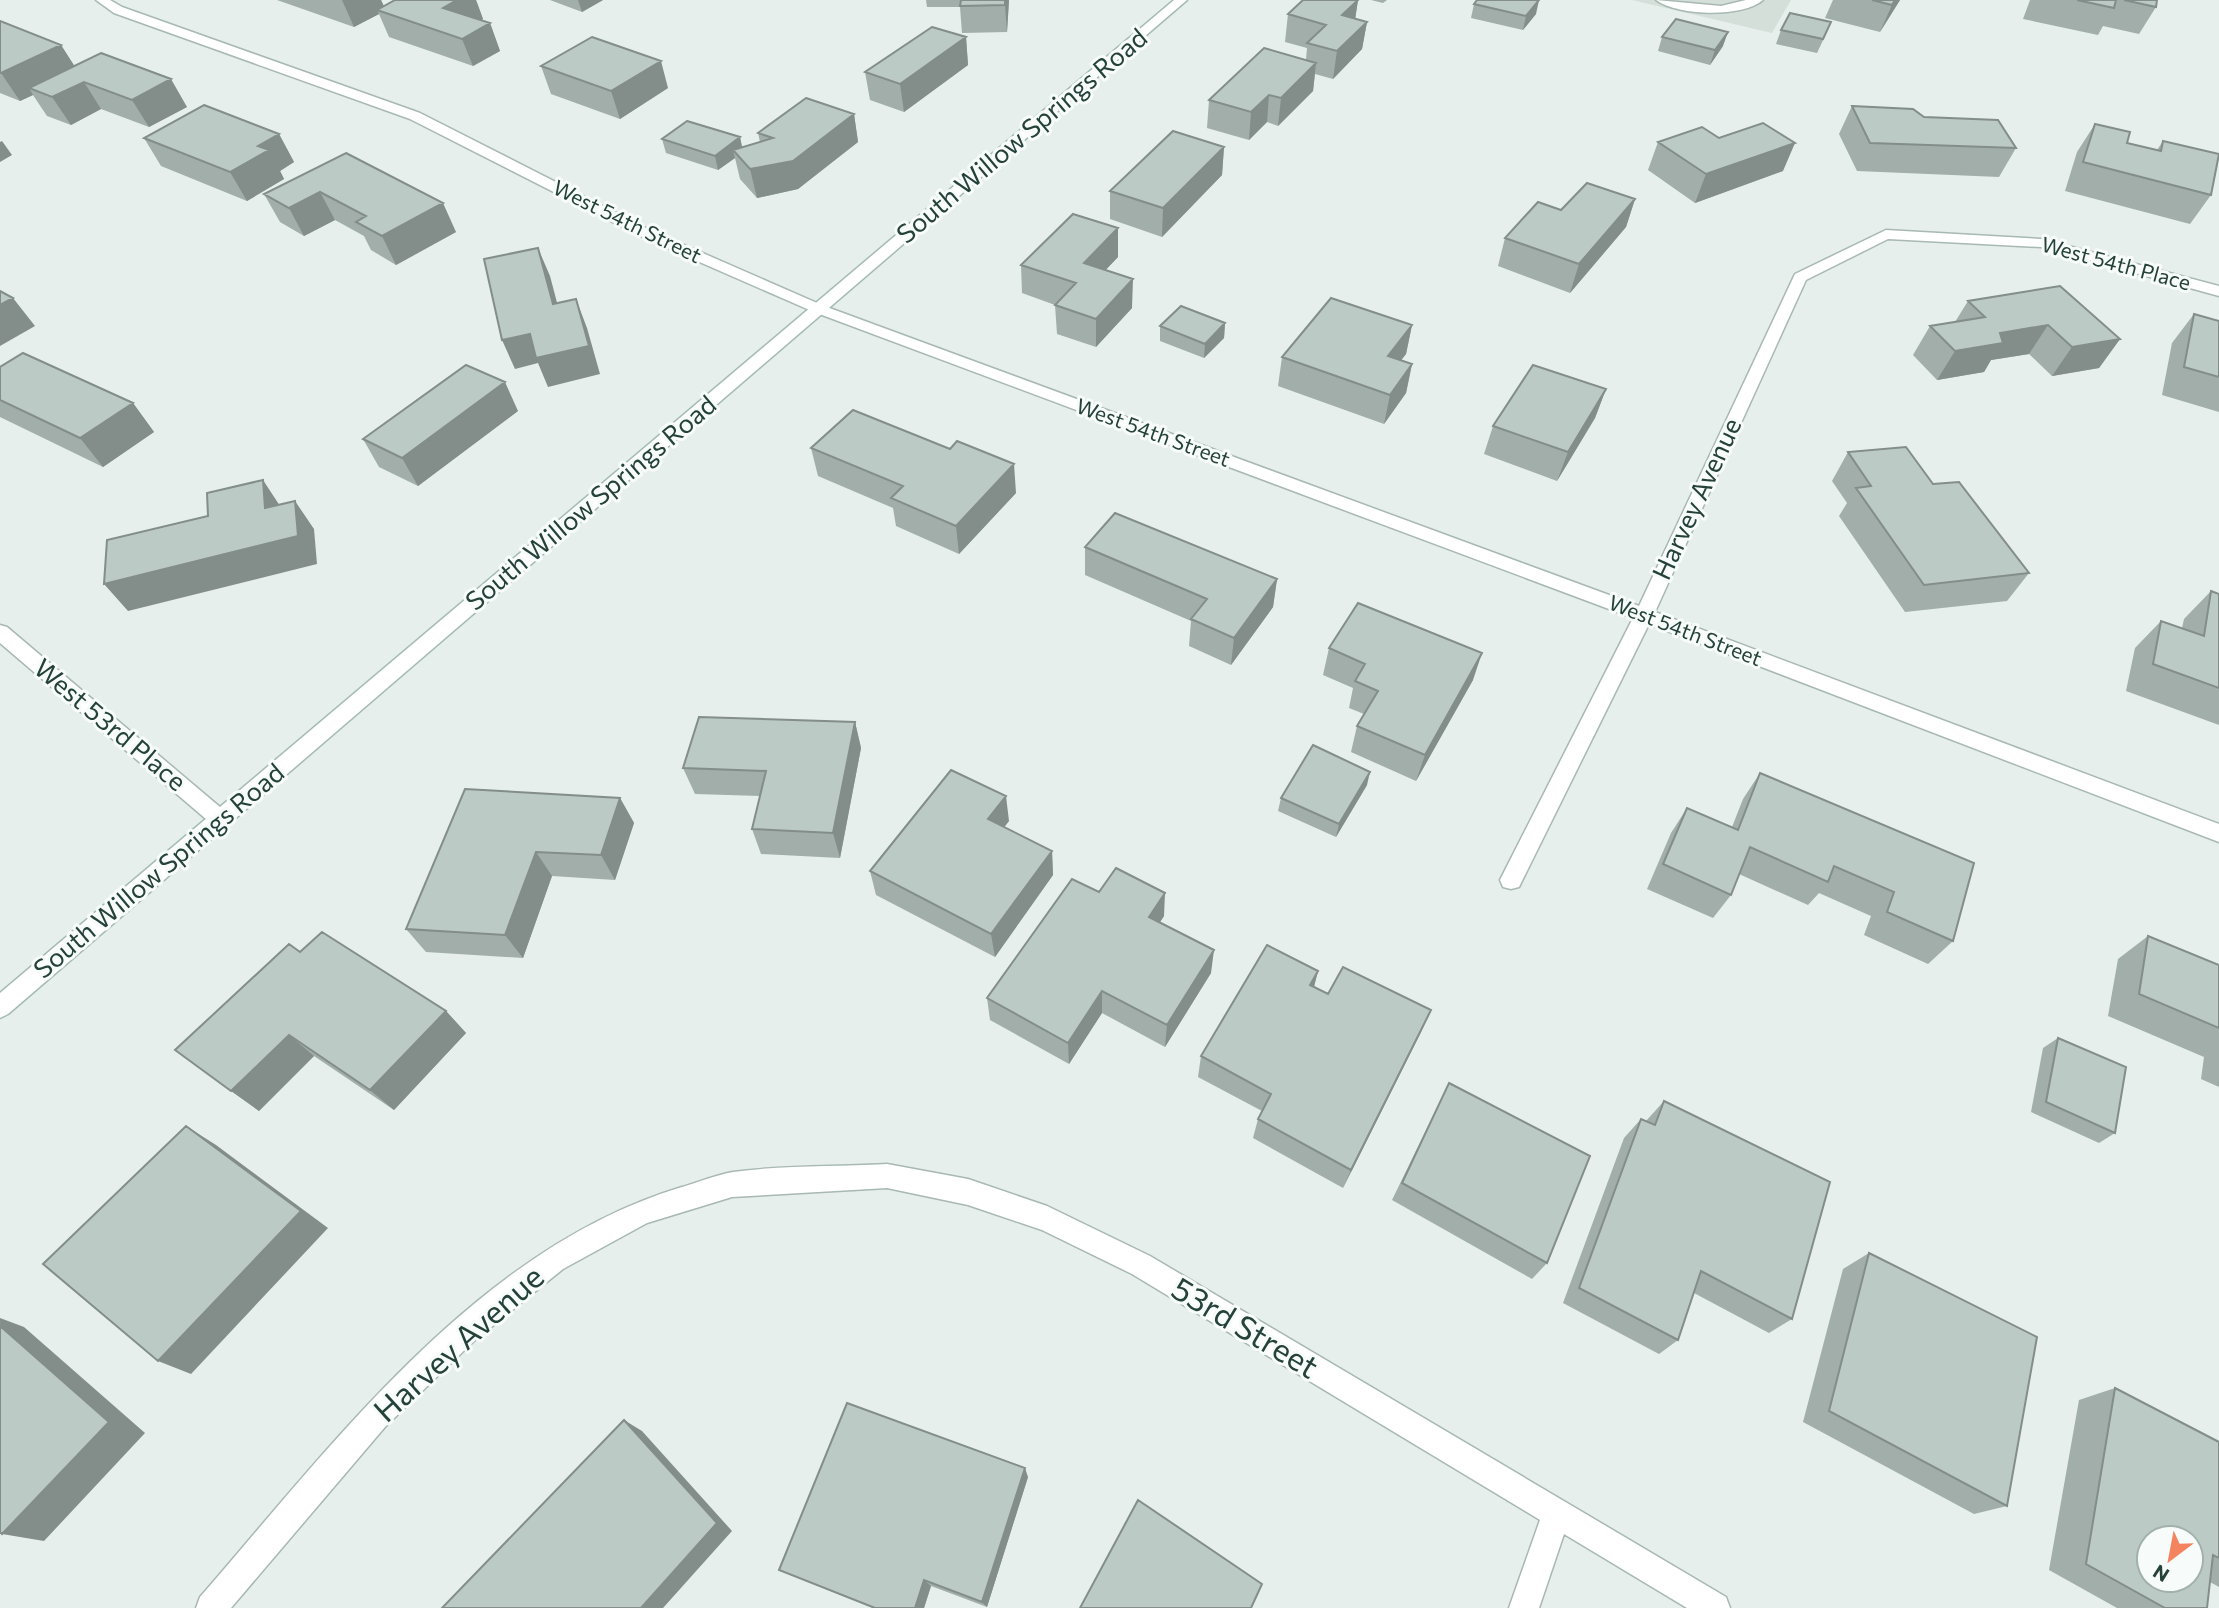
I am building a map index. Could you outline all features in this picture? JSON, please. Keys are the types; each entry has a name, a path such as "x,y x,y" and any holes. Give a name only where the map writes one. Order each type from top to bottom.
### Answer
{"street":[{"name":"West 54th Street","path":"102,0 118,10 415,116 645,233 819,309 1644,615 2219,833"},
{"name":"South Willow Springs Road","path":"0,1007 1180,0"},
{"path":"1662,0 1696,8 1728,11 1756,0"},
{"name":"West 54th Place","path":"1886,234 2042,243 2219,291"},
{"name":"Harvey Avenue","path":"1511,880 1644,615 1800,277 1886,234"},
{"name":"West 53rd Place","path":"0,632 220,819"},
{"name":"53rd Street","path":"732,1185 887,1176 968,1192 1046,1220 1141,1265 1715,1608"},
{"name":"Harvey Avenue","path":"211,1608 375,1416 464,1331 554,1260 642,1212 732,1185"},
{"path":"1524,1608 1556,1514"}],"shaded area":[{"path":"1632,0 1791,0 1772,33"}],"building":[{"path":"395,0 457,0 443,8 490,23 462,39 377,10"},
{"path":"961,0 1005,0 1005,5 960,6"},
{"path":"1303,0 1358,0 1342,15 1367,22 1337,51 1307,43 1326,25 1288,14"},
{"path":"1477,0 1539,0 1526,16 1474,4"},
{"path":"1872,0 1895,0 1892,5"},
{"path":"2077,0 2116,0 2114,8"},
{"path":"2124,0 2157,0 2156,7"},
{"path":"1790,13 1831,22 1823,39 1781,30"},
{"path":"1676,19 1728,32 1715,50 1662,37"},
{"path":"0,21 61,45 0,73"},
{"path":"932,27 966,37 900,84 865,72"},
{"path":"592,37 661,61 611,91 541,66"},
{"path":"1264,48 1316,63 1281,98 1269,95 1251,112 1209,100"},
{"path":"101,53 171,79 132,100 84,82 52,97 29,88"},
{"path":"806,98 854,114 793,161 750,169 733,150 773,138 758,133"},
{"path":"204,105 279,134 258,146 269,150 230,172 144,138"},
{"path":"1852,106 1913,109 1924,117 1998,120 2016,148 1870,143"},
{"path":"687,121 740,137 715,156 662,139"},
{"path":"1763,123 1795,143 1706,174 1658,142 1702,127 1719,138"},
{"path":"2095,124 2130,132 2127,143 2161,151 2163,141 2219,154 2211,195 2083,162"},
{"path":"1173,131 1224,147 1163,208 1110,191"},
{"path":"346,153 443,203 382,236 356,222 366,216 320,192 289,208 264,194"},
{"path":"1587,183 1635,199 1579,264 1505,238 1538,202 1561,210"},
{"path":"1073,214 1118,228 1084,263 1133,279 1096,319 1055,305 1076,283 1021,265"},
{"path":"538,248 553,304 576,299 589,346 536,358 530,334 502,340 484,259"},
{"path":"2060,286 2120,339 2072,347 2048,325 2000,333 2003,343 1955,351 1930,326 1985,317 1968,301"},
{"path":"0,291 13,298 0,305"},
{"path":"1331,298 1412,325 1388,356 1412,364 1390,395 1282,357"},
{"path":"1181,306 1225,323 1205,344 1160,326"},
{"path":"2194,314 2219,321 2219,377 2184,367"},
{"path":"23,353 133,403 80,438 0,400 0,367"},
{"path":"466,365 505,382 402,458 363,439"},
{"path":"1533,365 1606,389 1568,452 1493,426"},
{"path":"853,410 950,449 957,441 1014,464 956,526 891,498 903,486 811,448"},
{"path":"1906,447 1933,484 1959,482 2029,573 1924,585 1856,488 1871,486 1848,452"},
{"path":"263,480 265,508 295,501 298,536 104,584 107,540 208,516 207,493"},
{"path":"1115,513 1277,579 1234,638 1191,619 1207,599 1085,547"},
{"path":"2211,591 2219,594 2219,688 2153,664 2161,621 2204,636"},
{"path":"1358,603 1482,653 1425,755 1357,726 1378,691 1355,681 1365,664 1329,648"},
{"path":"699,717 855,722 833,833 752,829 766,771 683,768"},
{"path":"1313,745 1370,772 1339,824 1281,798"},
{"path":"951,770 1006,796 988,819 1052,851 991,934 870,871"},
{"path":"1760,773 1974,863 1953,941 1887,912 1894,892 1834,866 1828,882 1750,847 1731,895 1663,864 1687,808 1738,830"},
{"path":"465,789 620,798 601,855 536,852 505,935 406,929"},
{"path":"1116,868 1165,893 1149,917 1214,950 1167,1025 1102,991 1068,1043 987,998 1072,879 1099,892"},
{"path":"322,932 446,1011 370,1090 289,1035 231,1091 175,1050 289,944 300,952"},
{"path":"2148,936 2219,965 2219,1028 2139,994"},
{"path":"1267,945 1318,971 1310,985 1328,994 1343,967 1431,1010 1351,1170 1258,1119 1271,1094 1201,1056"},
{"path":"2058,1038 2126,1067 2115,1133 2046,1102"},
{"path":"1449,1083 1590,1156 1547,1263 1402,1183"},
{"path":"1664,1101 1830,1182 1792,1319 1701,1271 1678,1340 1579,1288 1641,1119 1655,1125"},
{"path":"186,1126 301,1211 158,1361 43,1264"},
{"path":"1869,1253 2037,1337 2007,1506 1829,1411"},
{"path":"0,1326 109,1422 2,1534 0,1532"},
{"path":"2115,1388 2219,1442 2219,1558 2213,1555 2207,1608 2165,1608 2140,1594 2205,1594 2205,1524 2135,1524 2135,1591 2086,1564"},
{"path":"847,1403 1025,1468 982,1602 924,1580 915,1608 875,1608 779,1570"},
{"path":"624,1420 717,1523 641,1608 442,1608"},
{"path":"1138,1500 1262,1584 1251,1608 1080,1608"}]}
